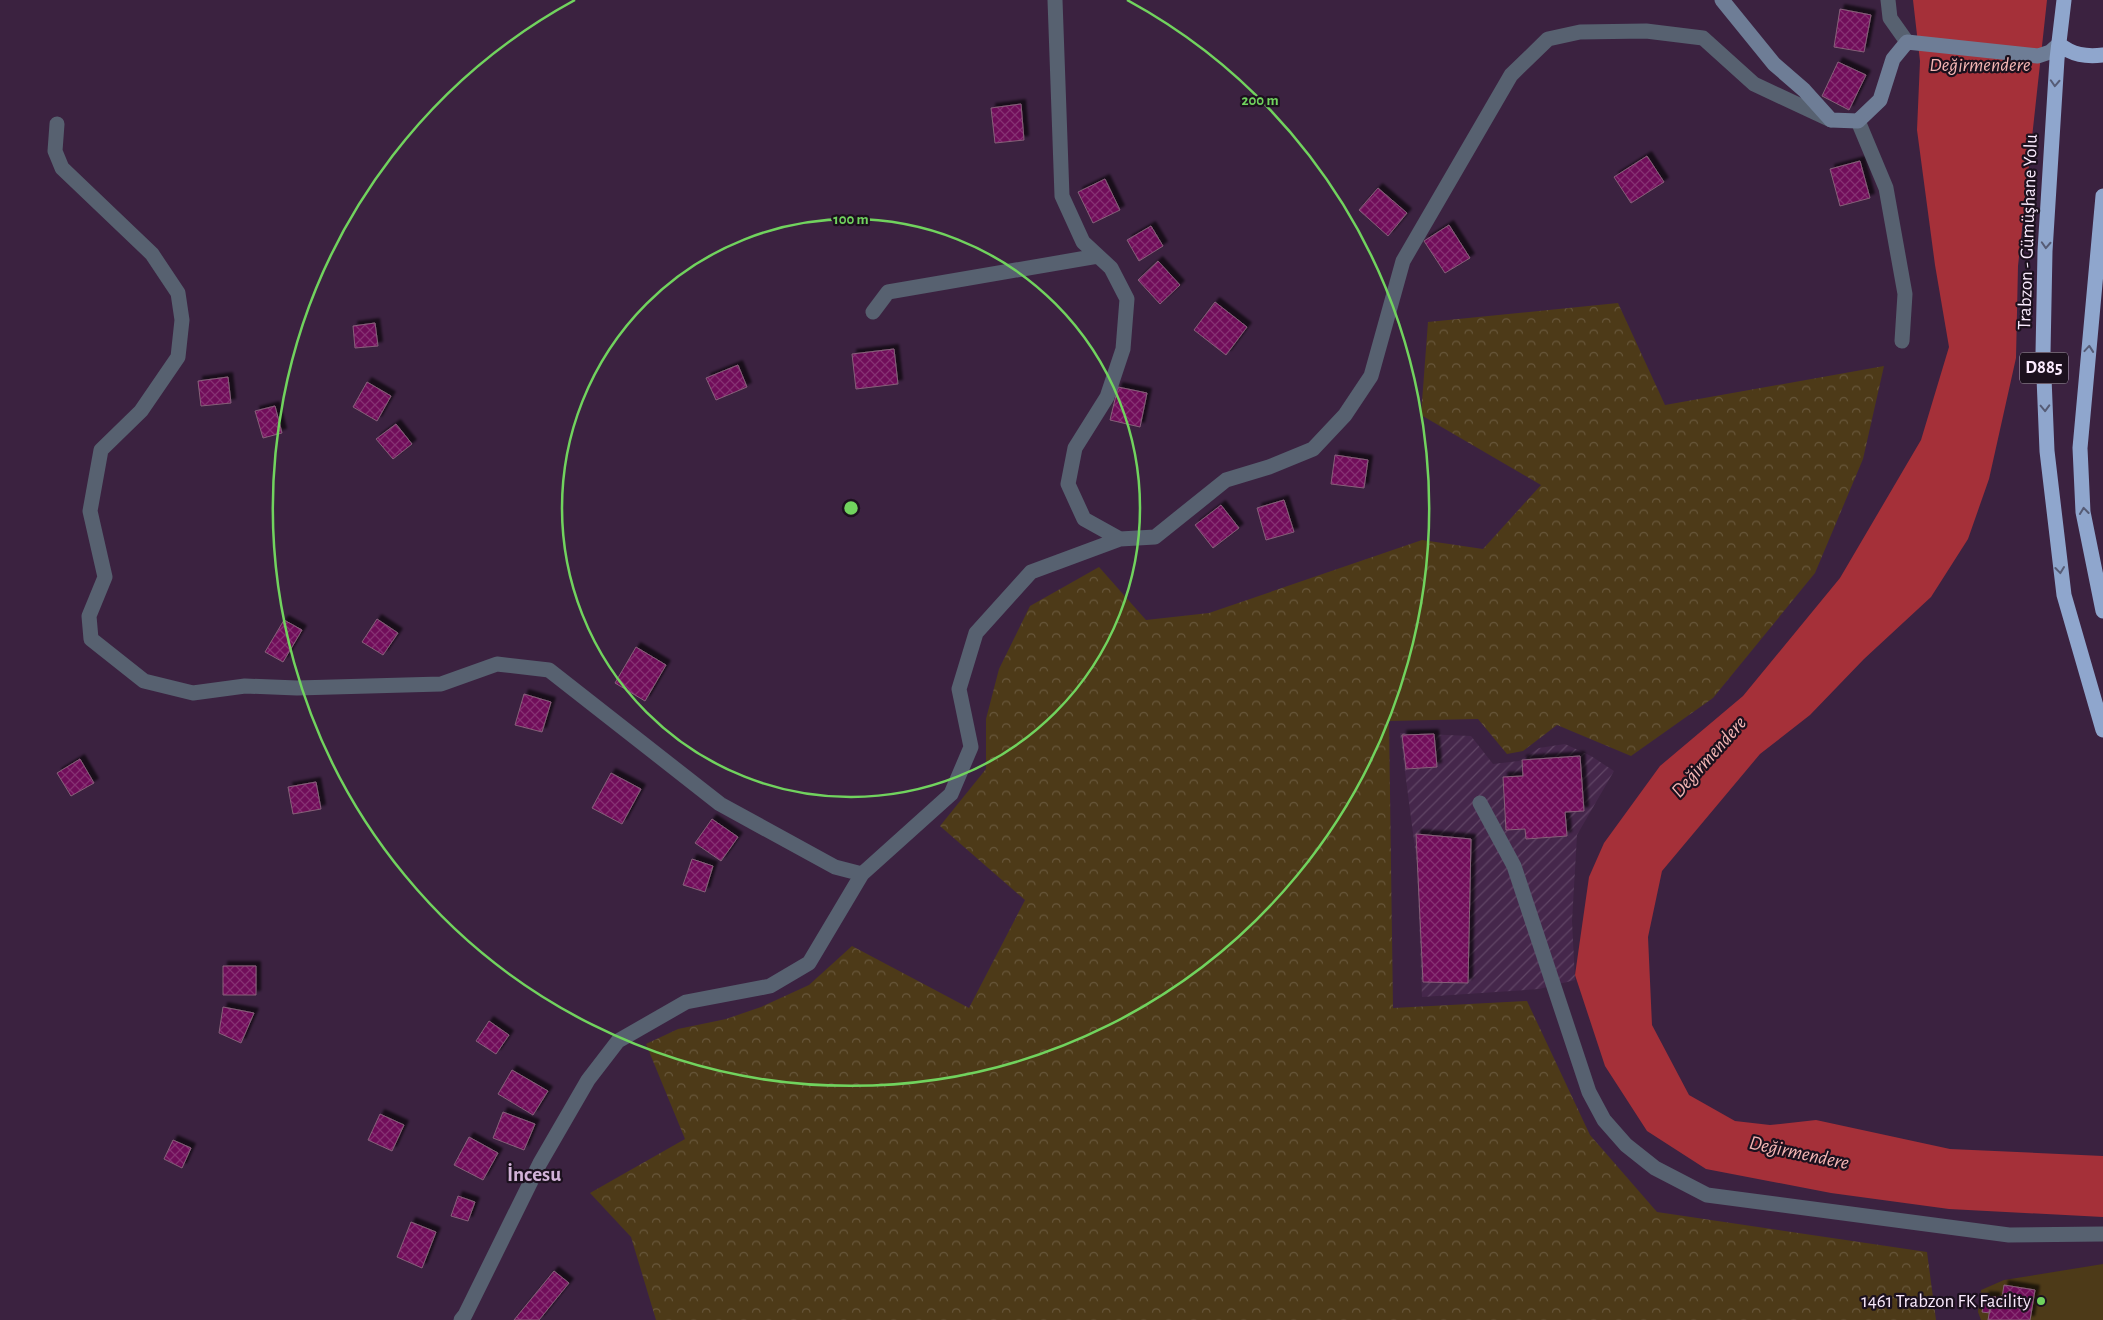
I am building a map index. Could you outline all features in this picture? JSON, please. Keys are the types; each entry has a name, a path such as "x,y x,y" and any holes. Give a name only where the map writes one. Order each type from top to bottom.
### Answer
{"highway":[{"name":"Trabzon - Gümüşhane Yolu","path":"2064,0 2059,44 2046,251 2043,353 2047,451 2064,595 2103,730"},
{"path":"2059,44 2067,51 2077,54 2103,55"},
{"name":"D885","path":"2103,196 2080,448 2083,512 2103,611"}],"street":[{"path":"1055,0 1062,196 1083,242 1111,268 1127,299 1123,349 1107,397 1075,448 1068,484 1084,519 1120,539"},
{"path":"1722,0 1774,64 1804,90 1831,120"},
{"path":"1888,0 1890,18 1907,42 2038,56 2050,52 2059,44"},
{"path":"461,1320 540,1163 588,1080 618,1041 686,1002 770,986 809,963 862,874 951,794 971,747 959,689 976,632 1031,572 1120,539 1155,537 1226,480 1269,467 1313,449 1345,415 1371,376 1403,261 1511,75 1548,39 1580,32 1646,31 1703,38 1754,84 1831,120 1858,121 1880,100 1893,59 1907,42"},
{"path":"1858,121 1886,188 1905,294 1902,341"},
{"path":"57,124 55,151 62,168 152,254 178,293 182,320 178,357 141,411 102,450 90,511 106,577 89,616 91,639 144,681 193,693 245,686 297,688 441,684 497,664 549,670 720,804 835,866 862,874"},
{"path":"873,312 888,292 1098,256"},
{"path":"1480,803 1514,866 1589,1092 1604,1120 1620,1139 1655,1168 1706,1195 2009,1235 2103,1234"}],"shaded area":[{"path":"1400,733 1471,736 1493,764 1519,761 1539,748 1565,744 1591,756 1614,771 1577,835 1572,921 1575,980 1539,989 1422,997 1417,864"}],"green space":[{"path":"1618,303 1665,405 1884,366 1863,459 1815,573 1713,698 1631,756 1557,725 1523,751 1507,754 1478,719 1389,721 1393,1008 1527,1001 1590,1135 1657,1212 1927,1252 1936,1320 656,1320 631,1237 590,1193 685,1139 646,1044 678,1029 726,1019 761,1007 809,985 852,946 969,1008 1025,900 940,826 986,769 986,719 999,669 1030,606 1099,567 1146,620 1209,613 1422,540 1483,549 1541,485 1421,415 1428,322"},
{"name":"1461 Trabzon FK Facility","path":"2103,1264 2103,1320 1981,1320 1978,1312 1981,1290 2004,1280"}],"water":[{"name":"Değirmendere","path":"1913,0 2047,0 2018,266 2016,358 1989,479 1968,539 1931,597 1864,659 1810,715 1760,754 1662,871 1648,937 1652,1025 1689,1095 1735,1121 1770,1125 1816,1120 1950,1149 2103,1156 2103,1217 1949,1209 1831,1193 1706,1169 1647,1131 1605,1066 1575,975 1589,877 1604,843 1660,766 1743,696 1840,578 1921,440 1949,347 1935,265 1917,130 1920,61"}],"building":[{"path":"1840,9 1871,15 1864,52 1834,47"},
{"path":"1838,62 1866,75 1849,110 1822,96"},
{"path":"1021,104 1024,140 995,143 991,108"},
{"path":"1647,156 1664,182 1631,203 1614,177"},
{"path":"1860,161 1870,198 1840,206 1830,169"},
{"path":"1105,179 1120,210 1093,223 1078,192"},
{"path":"1378,188 1407,213 1388,236 1359,210"},
{"path":"1449,225 1470,258 1445,273 1424,241"},
{"path":"1151,226 1163,246 1139,261 1127,240"},
{"path":"1158,261 1180,285 1160,304 1138,280"},
{"path":"1215,302 1247,327 1226,355 1194,330"},
{"path":"375,323 378,346 355,348 353,326"},
{"path":"894,349 898,384 856,389 852,354"},
{"path":"738,365 747,387 716,400 706,378"},
{"path":"228,377 231,403 201,406 198,381"},
{"path":"367,382 391,396 377,421 353,407"},
{"path":"1118,387 1147,393 1140,427 1110,420"},
{"path":"275,406 282,433 263,438 255,411"},
{"path":"396,424 412,444 393,459 376,439"},
{"path":"1335,455 1368,460 1364,488 1331,484"},
{"path":"1284,500 1294,532 1266,540 1257,508"},
{"path":"1221,505 1239,528 1213,548 1195,525"},
{"path":"377,619 398,633 383,655 362,642"},
{"path":"284,620 302,630 283,662 265,652"},
{"path":"636,647 666,665 645,701 615,683"},
{"path":"524,694 551,702 542,732 515,725"},
{"path":"1434,734 1437,767 1406,769 1402,735"},
{"path":"1580,756 1584,811 1565,812 1567,836 1526,839 1525,829 1506,830 1503,777 1523,776 1522,760"},
{"path":"80,759 94,783 71,796 57,773"},
{"path":"611,773 641,789 622,824 592,808"},
{"path":"316,782 321,809 293,814 288,787"},
{"path":"712,819 738,837 721,861 695,843"},
{"path":"1416,834 1471,839 1468,983 1423,982"},
{"path":"692,859 713,866 705,892 683,885"},
{"path":"223,966 256,966 256,995 223,995"},
{"path":"223,1007 254,1013 241,1043 219,1033"},
{"path":"489,1021 509,1035 496,1054 476,1041"},
{"path":"512,1070 548,1091 533,1115 498,1094"},
{"path":"503,1112 535,1124 524,1150 493,1138"},
{"path":"380,1114 404,1125 392,1151 368,1140"},
{"path":"469,1137 498,1153 483,1180 454,1165"},
{"path":"173,1140 191,1148 182,1168 164,1159"},
{"path":"458,1196 475,1202 468,1221 451,1216"},
{"path":"411,1222 436,1232 422,1268 397,1257"},
{"path":"554,1271 569,1283 539,1320 514,1320"},
{"path":"2004,1285 2035,1290 2030,1320 1988,1320 1991,1303 2001,1304"},
{"path":"1985,1296 1996,1297 1995,1303 1991,1303 1990,1313 1982,1312"}],"place":[{"name":"1461 Trabzon FK Facility","path":"2041,1301"}],"district":[{"name":"İncesu","path":"534,1174"}]}
